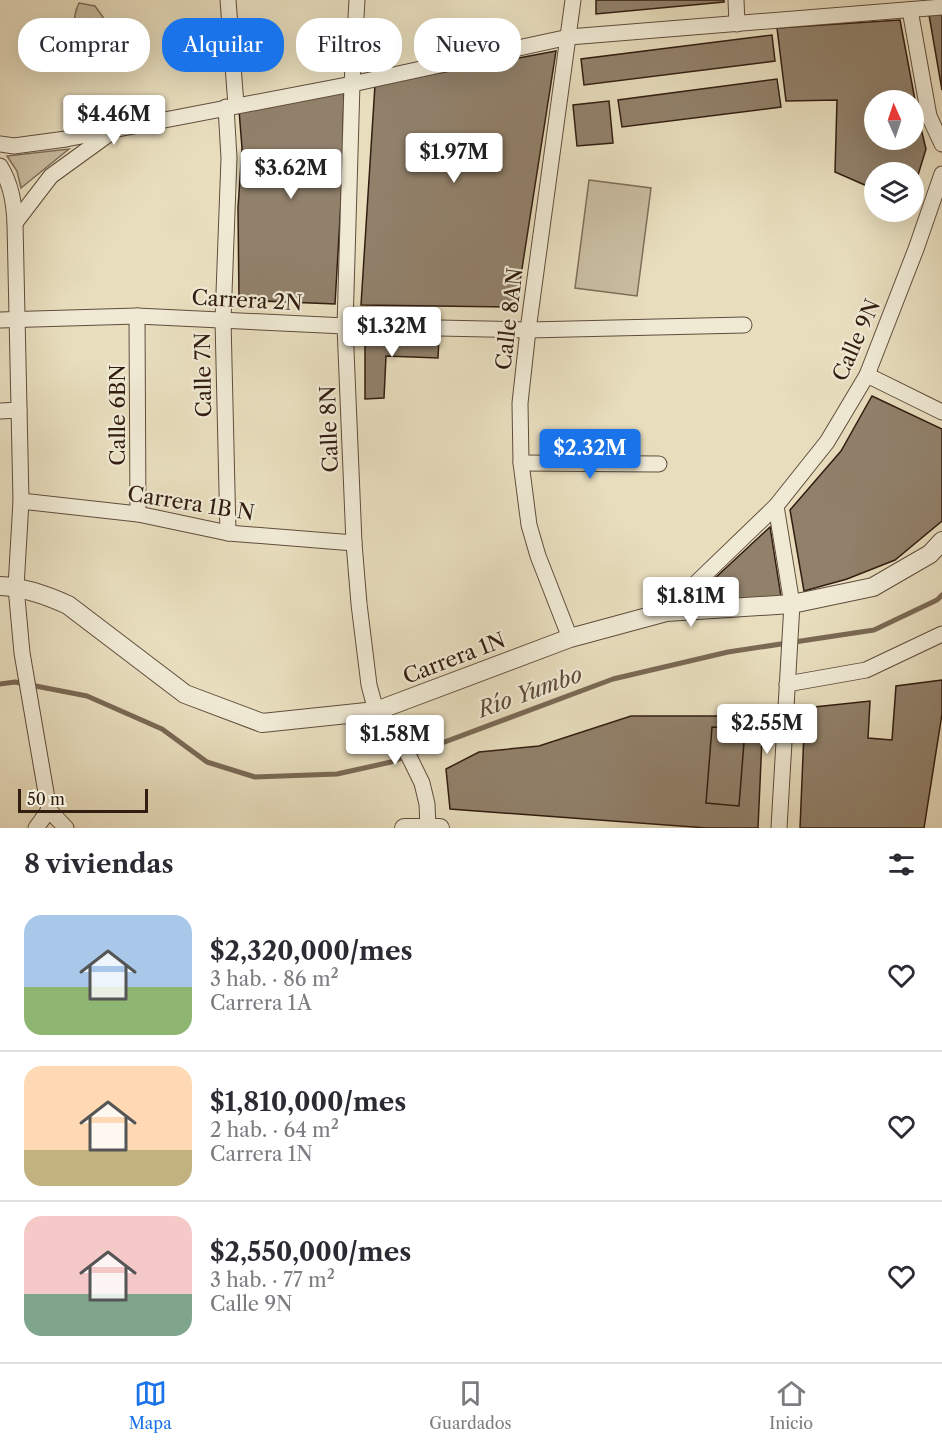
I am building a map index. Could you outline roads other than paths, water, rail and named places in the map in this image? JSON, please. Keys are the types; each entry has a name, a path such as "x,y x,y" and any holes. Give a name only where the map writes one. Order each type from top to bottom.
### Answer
{"street":[{"name":"Calle 7N","path":"228,0 231,106 223,320 228,533"},
{"name":"Calle 8N","path":"357,0 352,84 345,326 354,543 369,685 376,711"},
{"name":"Calle 8AN","path":"570,638 538,556 529,525 521,463 520,403 573,0"},
{"path":"736,0 737,24"},
{"path":"0,144 14,146 66,139 352,84 569,37 910,10 932,5"},
{"path":"910,10 929,116 942,144"},
{"path":"15,223 51,176 81,152 116,129"},
{"path":"0,166 8,179 7,202 15,223 21,501 8,586 49,810 66,828"},
{"name":"Calle 9N","path":"666,612 776,506 827,442 867,375 916,249 942,174"},
{"name":"Carrera 2N","path":"0,320 137,316 345,326 528,330 744,325"},
{"name":"Calle 6BN","path":"137,316 138,514"},
{"path":"867,375 942,412"},
{"path":"0,411 19,410"},
{"path":"521,463 658,464"},
{"name":"Carrera 1B N","path":"21,501 138,514 228,533 354,543"},
{"path":"776,506 792,611 779,828"},
{"name":"Carrera 1N","path":"8,586 45,595 68,605 185,694 262,723 376,711 570,638 666,612 792,611 873,586 930,554 942,541"},
{"path":"788,677 866,670 940,638"},
{"path":"376,711 398,734 422,783 427,804 428,828"},
{"path":"36,828 49,810"},
{"path":"405,828 440,828"}],"waterway":[{"name":"Río Yumbo","path":"0,684 15,682 87,696 162,729 207,762 255,777 337,774 391,762 613,679 728,652 874,630 937,600 942,595"}]}
